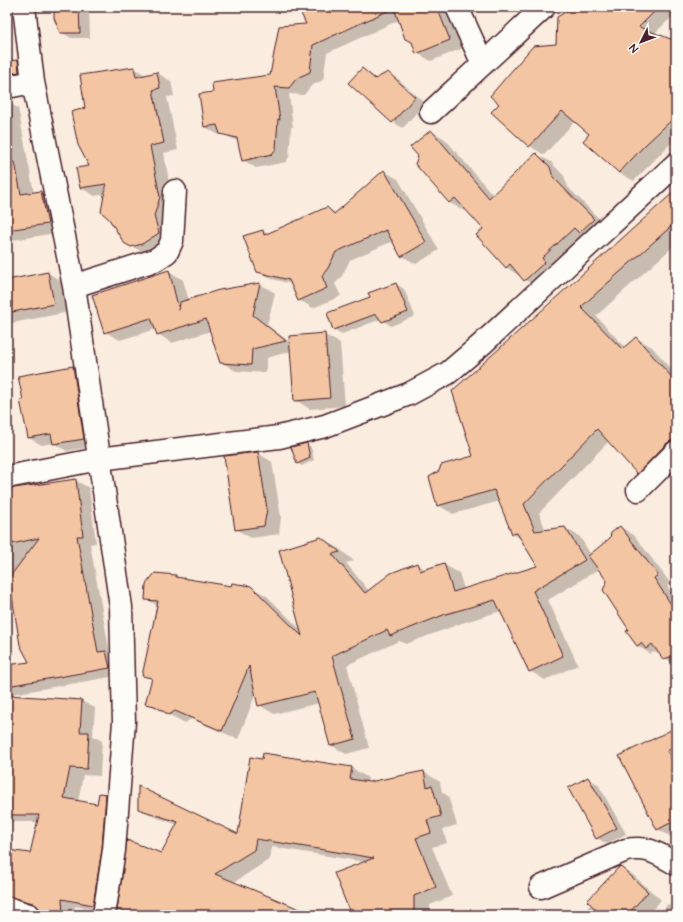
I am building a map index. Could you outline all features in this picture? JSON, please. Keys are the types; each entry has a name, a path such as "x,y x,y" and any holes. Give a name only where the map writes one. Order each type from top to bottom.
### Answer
{"street":[{"path":"24,7 33,82 74,286 121,607 124,722 114,850 104,915"},
{"path":"457,7 483,64"},
{"path":"431,112 544,7"},
{"path":"7,87 33,82"},
{"path":"7,477 99,459 279,437 325,426 409,394 448,373 482,344 676,164"},
{"path":"74,286 154,260 167,252 172,240 175,191"},
{"path":"638,490 676,452"},
{"path":"541,887 626,850 640,848 650,850 676,864"},
{"path":"7,908 29,915"}],"building":[{"path":"54,7 79,7 80,33 60,33 54,18"},
{"path":"298,7 437,7 450,40 416,54 412,42 405,39 394,8 313,45 310,72 297,78 289,88 275,87 280,120 278,119 276,149 272,154 242,161 237,138 220,134 217,125 204,127 199,94 213,92 212,83 270,75 279,26 306,24"},
{"path":"574,7 659,7 639,27 676,41 676,116 644,146 619,173 583,141 589,134 562,111 529,147 491,112 499,104 490,96 533,46 556,44 557,17"},
{"path":"18,60 19,72 7,74 7,61"},
{"path":"134,67 136,77 157,72 160,88 153,90 164,143 150,146 160,197 154,216 159,233 142,244 131,247 124,243 109,219 101,212 106,184 80,188 76,168 89,166 78,145 71,112 85,108 80,75"},
{"path":"362,68 375,79 388,72 415,97 392,123 348,83"},
{"path":"431,130 489,198 536,153 550,167 553,177 594,219 579,233 574,228 542,258 545,262 524,281 510,264 506,268 476,235 483,229 455,198 449,203 415,164 418,156 410,147"},
{"path":"7,162 15,162 21,194 41,191 48,224 7,230"},
{"path":"384,170 426,242 401,257 386,230 336,252 322,276 327,288 298,301 289,280 257,272 243,236 263,230 264,235 327,207 334,214"},
{"path":"676,190 676,222 581,307 622,349 636,337 676,382 676,438 667,443 637,474 597,429 524,504 535,531 565,527 585,560 533,591 563,656 529,672 495,600 446,614 390,636 387,630 332,656 355,739 330,746 315,692 258,706 249,666 222,731 175,711 169,715 155,706 145,704 152,678 142,676 158,601 145,600 146,584 155,573 176,575 176,577 231,586 232,583 251,586 302,636 279,550 321,537 340,552 332,554 365,593 391,573 417,563 420,571 444,563 453,592 537,566 517,533 512,534 494,490 437,506 429,477 439,471 441,465 473,456 452,391"},
{"path":"169,270 179,310 180,302 219,290 260,283 253,315 286,341 252,349 251,365 220,363 206,319 157,335 151,318 104,333 92,295"},
{"path":"48,272 54,304 7,313 7,280"},
{"path":"396,283 408,312 382,322 376,314 333,330 327,313 370,297 368,293"},
{"path":"325,333 330,398 294,401 289,336"},
{"path":"73,366 84,439 53,444 51,434 28,438 20,400 23,400 18,376"},
{"path":"307,443 310,458 297,464 291,447"},
{"path":"258,452 267,509 264,526 235,530 224,456"},
{"path":"76,479 83,536 77,536 98,652 106,651 110,668 7,686 7,665 29,662 20,645 9,578 39,538 7,545 7,489"},
{"path":"620,526 658,575 654,578 676,612 676,654 671,657 663,659 652,644 646,649 641,643 637,646 626,631 629,630 603,590 607,581 588,556 610,538 611,533"},
{"path":"7,695 82,700 80,732 89,732 87,769 70,768 64,798 97,804 99,793 106,794 102,849 93,905 62,899 63,915 41,915 38,907 33,903 7,896 7,850 30,853 39,815 7,815"},
{"path":"671,730 676,740 676,746 667,751 676,768 676,820 657,830 619,756"},
{"path":"263,753 352,767 350,779 369,782 424,771 427,787 432,785 441,816 427,820 431,833 416,838 436,887 414,896 414,915 351,915 334,873 374,858 256,839 254,850 215,874 314,915 125,915 125,912 117,910 127,840 161,853 178,822 138,809 138,786 238,834 250,757 262,759"},
{"path":"588,777 617,828 596,839 568,788"},
{"path":"620,866 648,892 627,915 602,915 587,901"}]}
